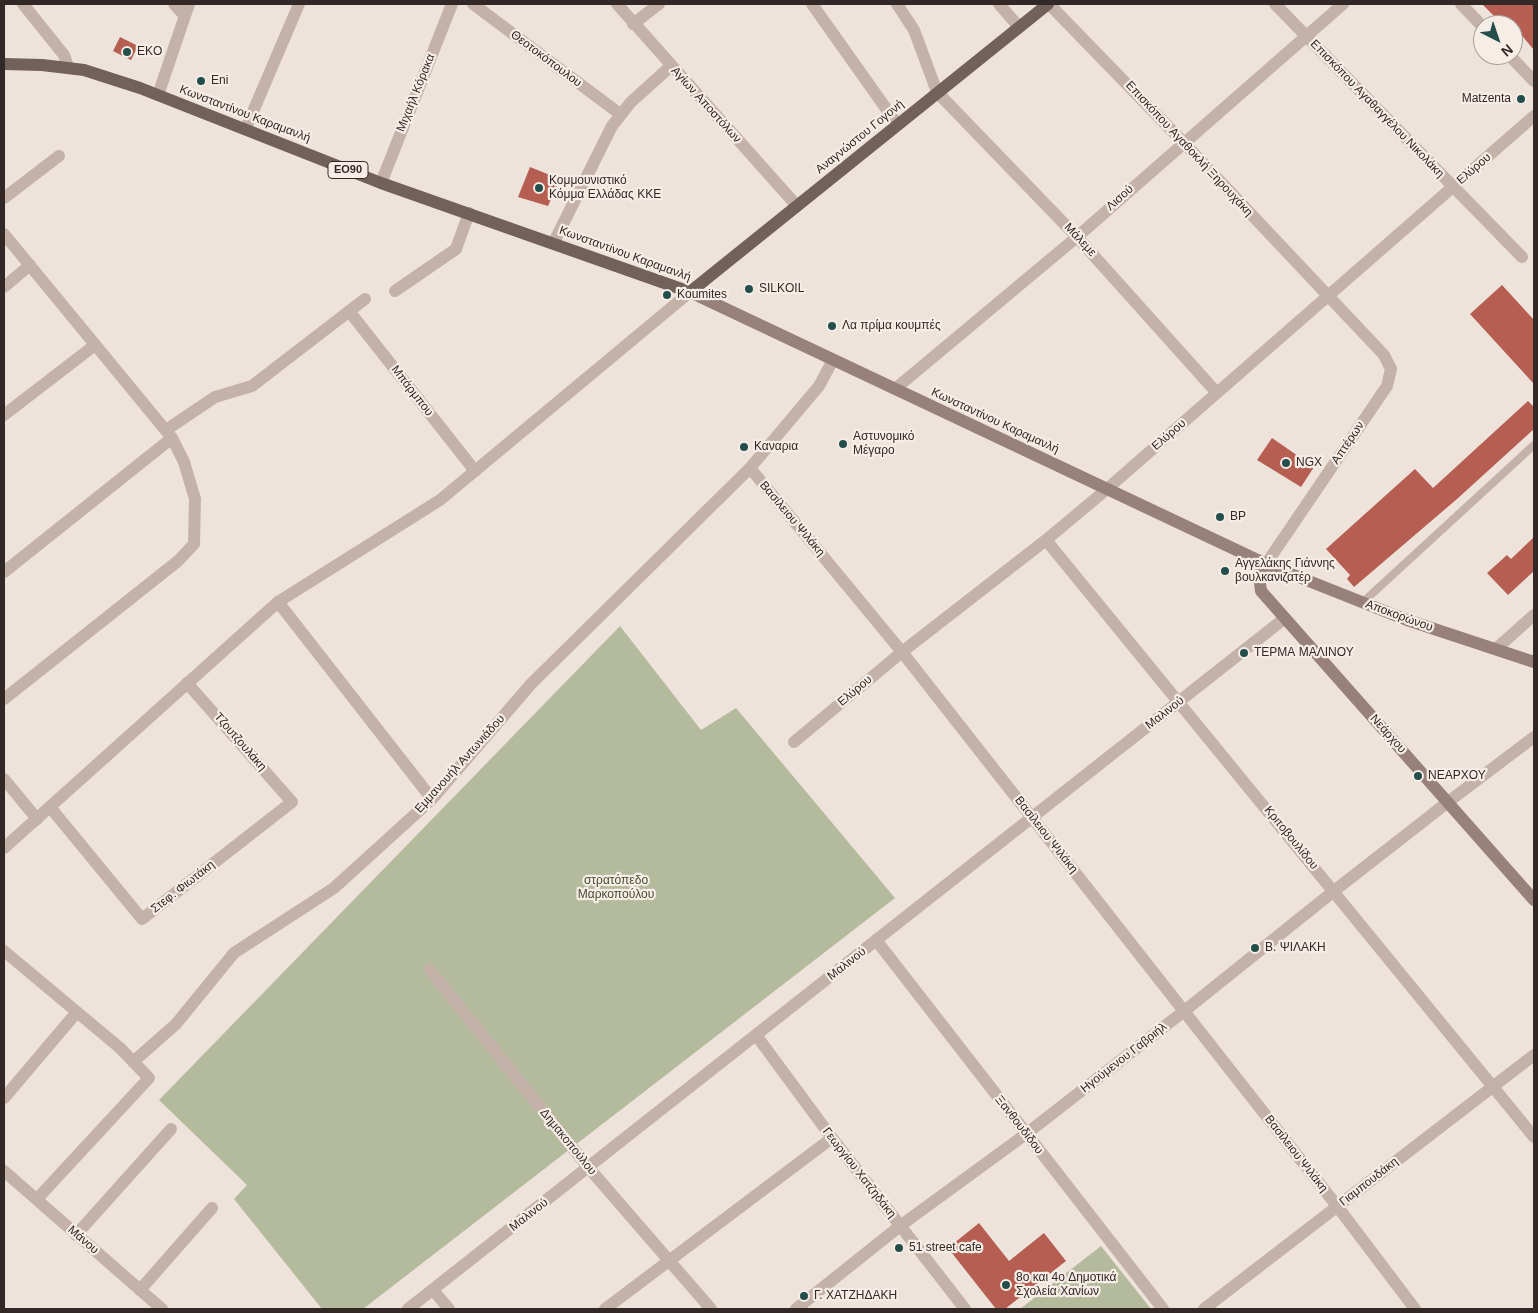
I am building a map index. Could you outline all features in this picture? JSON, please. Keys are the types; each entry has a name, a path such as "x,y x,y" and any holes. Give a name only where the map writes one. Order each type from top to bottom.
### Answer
{"main road":[{"name":"Αναγνώστου Γογονή","path":"690,292 897,124 1049,4"},
{"name":"Κωνσταντίνου Καραμανλή","path":"4,64 68,67 84,70 246,128 381,183 554,242 690,292 1266,564"},
{"name":"Αποκορώνου","path":"1266,564 1407,620 1497,648 1534,662"},
{"name":"Νεάρχου","path":"1266,564 1259,575 1258,583 1261,591 1534,900"}],"street":[{"path":"23,4 60,50 68,67"},
{"path":"158,95 187,10 174,4"},
{"path":"246,128 299,4"},
{"name":"Μιχαήλ Κόρακα","path":"381,183 452,4"},
{"name":"Θεοτοκόπουλου","path":"473,4 620,114"},
{"name":"Αγίων Αποστόλων","path":"617,4 797,206"},
{"path":"633,24 659,4"},
{"path":"812,4 897,124"},
{"path":"897,4 914,30 937,92"},
{"path":"999,4 1019,27"},
{"name":"Επισκόπου Αγαθοκλή Ξηρουχάκη","path":"1049,4 1184,142 1327,297 1384,355 1391,369"},
{"name":"Επισκόπου Αγαθαγγέλου Νικολάκη","path":"1275,4 1522,257"},
{"name":"Λισού","path":"895,389 1077,236 1343,4"},
{"path":"1461,4 1473,17"},
{"path":"1519,65 1534,81"},
{"path":"554,242 620,114 671,66"},
{"name":"Μάλεμε","path":"937,92 1077,236 1217,393"},
{"name":"Ελύρου","path":"794,742 902,652 1046,540 1107,489 1534,116"},
{"path":"4,198 59,156"},
{"path":"394,291 456,250 469,213"},
{"path":"4,234 169,434 184,462 195,499 194,544 178,561 4,699"},
{"path":"4,286 30,265"},
{"path":"4,848 278,602 440,500 690,292"},
{"path":"4,572 215,397 252,386 365,299"},
{"name":"Μπάρμπου","path":"349,311 475,471"},
{"path":"4,415 96,344"},
{"name":"Εμμανουήλ Αντωνιάδου","path":"133,1062 176,1024 234,953 334,888 432,799 531,684 750,468 819,386 833,360"},
{"name":"Απτέρων","path":"1266,564 1387,386 1391,369"},
{"name":"Βασίλειου Ψιλάκη","path":"750,468 902,652 1337,1206 1415,1309"},
{"name":"Κριτοβουλίδου","path":"1046,540 1180,701 1534,1137"},
{"path":"278,602 432,799"},
{"path":"1497,648 1534,615"},
{"name":"Μαλινού","path":"408,1309 1285,618"},
{"name":"Τζουτζουλάκη","path":"187,683 292,802"},
{"name":"Ηγούμενου Γαβριήλ","path":"796,1309 900,1226 1026,1134 1334,891 1534,737"},
{"path":"4,779 37,819"},
{"name":"Στεφ. Φιωτάκη","path":"50,807 142,919 292,802"},
{"name":"Ξανθουδίδου","path":"876,940 1163,1309"},
{"path":"4,951 77,1012 149,1078 37,1199"},
{"name":"Δημακοπούλου","path":"430,970 588,1167 711,1309"},
{"path":"4,1098 77,1012"},
{"name":"Γεωργίου Χατζηδάκη","path":"756,1035 832,1138 964,1309"},
{"name":"Γιαμπουδάκη","path":"1204,1309 1534,1055"},
{"path":"76,1234 171,1129"},
{"path":"605,1309 832,1138"},
{"name":"Μάνου","path":"4,1171 162,1309"},
{"path":"140,1290 212,1208"},
{"path":"433,1290 449,1309"}],"lane":[{"path":"1362,603 1534,445"}],"green space":[{"name":"στρατόπεδο Μαρκοπούλου","path":"620,626 701,730 736,708 895,898 363,1309 322,1309 234,1199 247,1185 159,1100"},
{"path":"1101,1246 1151,1309 1020,1309"}],"building":[{"path":"1482,4 1534,4 1534,50 1523,37 1523,15 1493,15"},
{"path":"120,37 138,46 131,60 113,51"},
{"name":"Κομμουνιστικό Κόμμα Ελλάδας ΚΚΕ","path":"530,167 560,179 548,206 518,197"},
{"path":"1502,285 1534,320 1534,384 1470,314"},
{"path":"1528,401 1534,407 1534,429 1457,499 1354,587 1347,579 1350,575 1326,549 1415,469 1433,488"},
{"name":"NGX","path":"1272,438 1314,467 1301,487 1257,460"},
{"path":"1534,537 1534,571 1508,595 1487,573 1507,555 1511,559"},
{"name":"8ο και 4ο Δημοτικά Σχολεία Χανίων","path":"979,1223 1009,1261 1044,1233 1066,1261 1005,1309 996,1309 948,1248"}],"place":[{"name":"EKO","path":"127,52"},
{"name":"Eni","path":"201,81"},
{"name":"Matzenta","path":"1521,99"},
{"name":"Κομμουνιστικό Κόμμα Ελλάδας ΚΚΕ","path":"539,188"},
{"name":"SILKOIL","path":"749,289"},
{"name":"Koumites","path":"667,295"},
{"name":"Λα πρίμα κουμπές","path":"832,326"},
{"name":"Αστυνομικό Μέγαρο","path":"843,444"},
{"name":"Καναρια","path":"744,447"},
{"name":"NGX","path":"1286,463"},
{"name":"BP","path":"1220,517"},
{"name":"Αγγελάκης Γιάννης βουλκανιζατέρ","path":"1225,571"},
{"name":"ΤΕΡΜΑ ΜΑΛΙΝΟΥ","path":"1244,653"},
{"name":"ΝΕΑΡΧΟΥ","path":"1418,776"},
{"name":"Β. ΨΙΛΑΚΗ","path":"1255,948"},
{"name":"51 street cafe","path":"899,1248"},
{"name":"8ο και 4ο Δημοτικά Σχολεία Χανίων","path":"1006,1285"},
{"name":"Γ. ΧΑΤΖΗΔΑΚΗ","path":"804,1296"}]}
